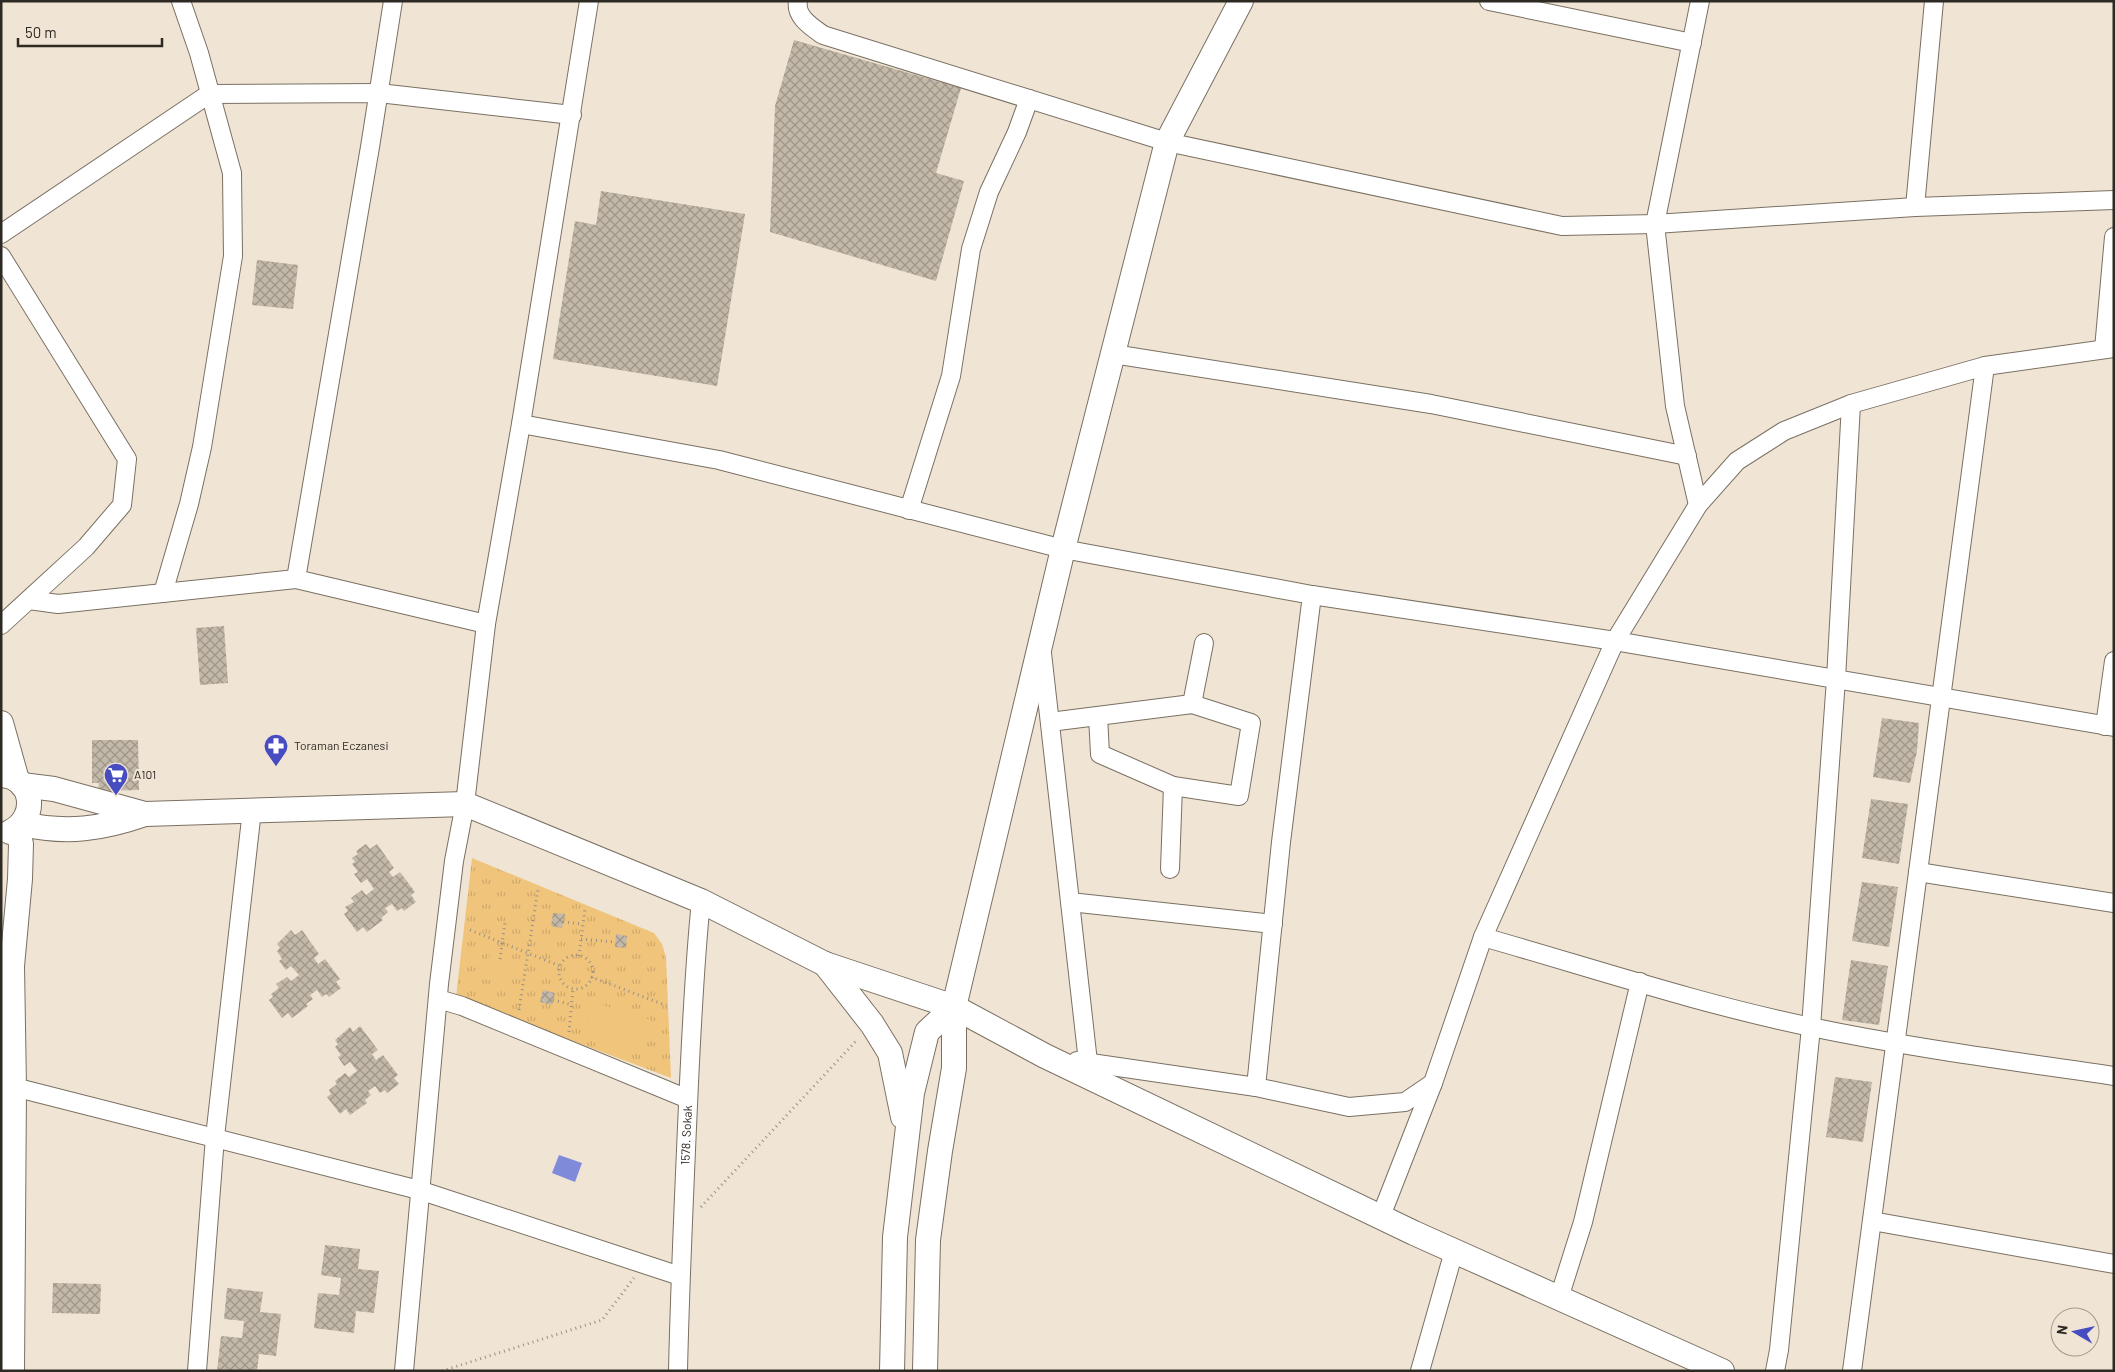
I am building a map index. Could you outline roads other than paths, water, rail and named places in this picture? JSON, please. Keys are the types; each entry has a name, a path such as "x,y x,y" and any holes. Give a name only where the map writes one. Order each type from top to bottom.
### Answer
{"street":[{"path":"163,593 189,504 202,447 233,256 232,173 199,53 181,1"},
{"path":"296,578 393,1"},
{"path":"404,1371 419,1190 438,999 454,861 465,804 486,624 521,424 589,1"},
{"path":"798,1 797,6 806,23 822,35 1167,142 1562,226 1655,224 1915,207 2114,200"},
{"path":"925,1371 928,1240 954,1068 954,1007 1063,549 1167,142 1241,1"},
{"path":"1489,1 1692,43"},
{"path":"1698,505 1675,406 1655,224 1700,1"},
{"path":"1915,207 1934,1"},
{"path":"1,234 209,94 379,93 572,115"},
{"path":"909,510 951,376 971,248 989,192 1017,132 1029,99"},
{"path":"1381,1216 1433,1083 1483,937 1614,641 1698,505 1737,461 1784,430 1851,404 1985,366 2109,348 2114,237"},
{"path":"1,256 127,459 122,505 86,547 1,625"},
{"path":"1113,354 1431,404 1686,456"},
{"path":"1852,1371 1985,366"},
{"path":"1775,1371 1779,1350 1811,1027 1836,679 1851,404"},
{"path":"521,424 719,460 1063,549 1312,595 1614,641 2109,727 2114,661"},
{"path":"29,600 58,604 296,578 486,624"},
{"path":"1256,1087 1273,924 1312,595"},
{"path":"1192,704 1204,643"},
{"path":"1040,644 1088,1062"},
{"path":"1050,722 1192,704 1251,723 1238,796 1173,786 1100,754 1098,716"},
{"path":"1,723 17,804 21,844 20,879 12,966 14,1087 12,1371"},
{"path":"1170,869 1173,786"},
{"path":"17,804 54,789 145,814 465,804 701,901 825,964 954,1007 1045,1056 1454,1251 1722,1371"},
{"path":"17,804 47,829 90,829 120,823 145,814"},
{"path":"197,1371 215,1138 252,810"},
{"path":"1918,872 2114,903"},
{"name":"1578. Sokak","path":"678,1371 680,1276 694,963 701,901"},
{"path":"1070,902 1273,924"},
{"path":"1483,937 1724,1007 1811,1027 2114,1076"},
{"path":"825,964 872,1024 890,1053 907,1136"},
{"path":"1559,1298 1583,1222 1640,982"},
{"path":"438,999 462,1006 688,1099"},
{"path":"892,1371 895,1237 912,1093 927,1032 954,1007"},
{"path":"1045,1056 1256,1087 1349,1107 1405,1102 1433,1083"},
{"path":"14,1087 419,1190 680,1276"},
{"path":"1872,1221 2114,1264"},
{"path":"1420,1371 1454,1251"}],"water":[{"path":"559,1155 582,1163 575,1182 552,1173"}],"place":[{"name":"Toraman Eczanesi","path":"276,767"},
{"name":"A101","path":"116,796"}]}
